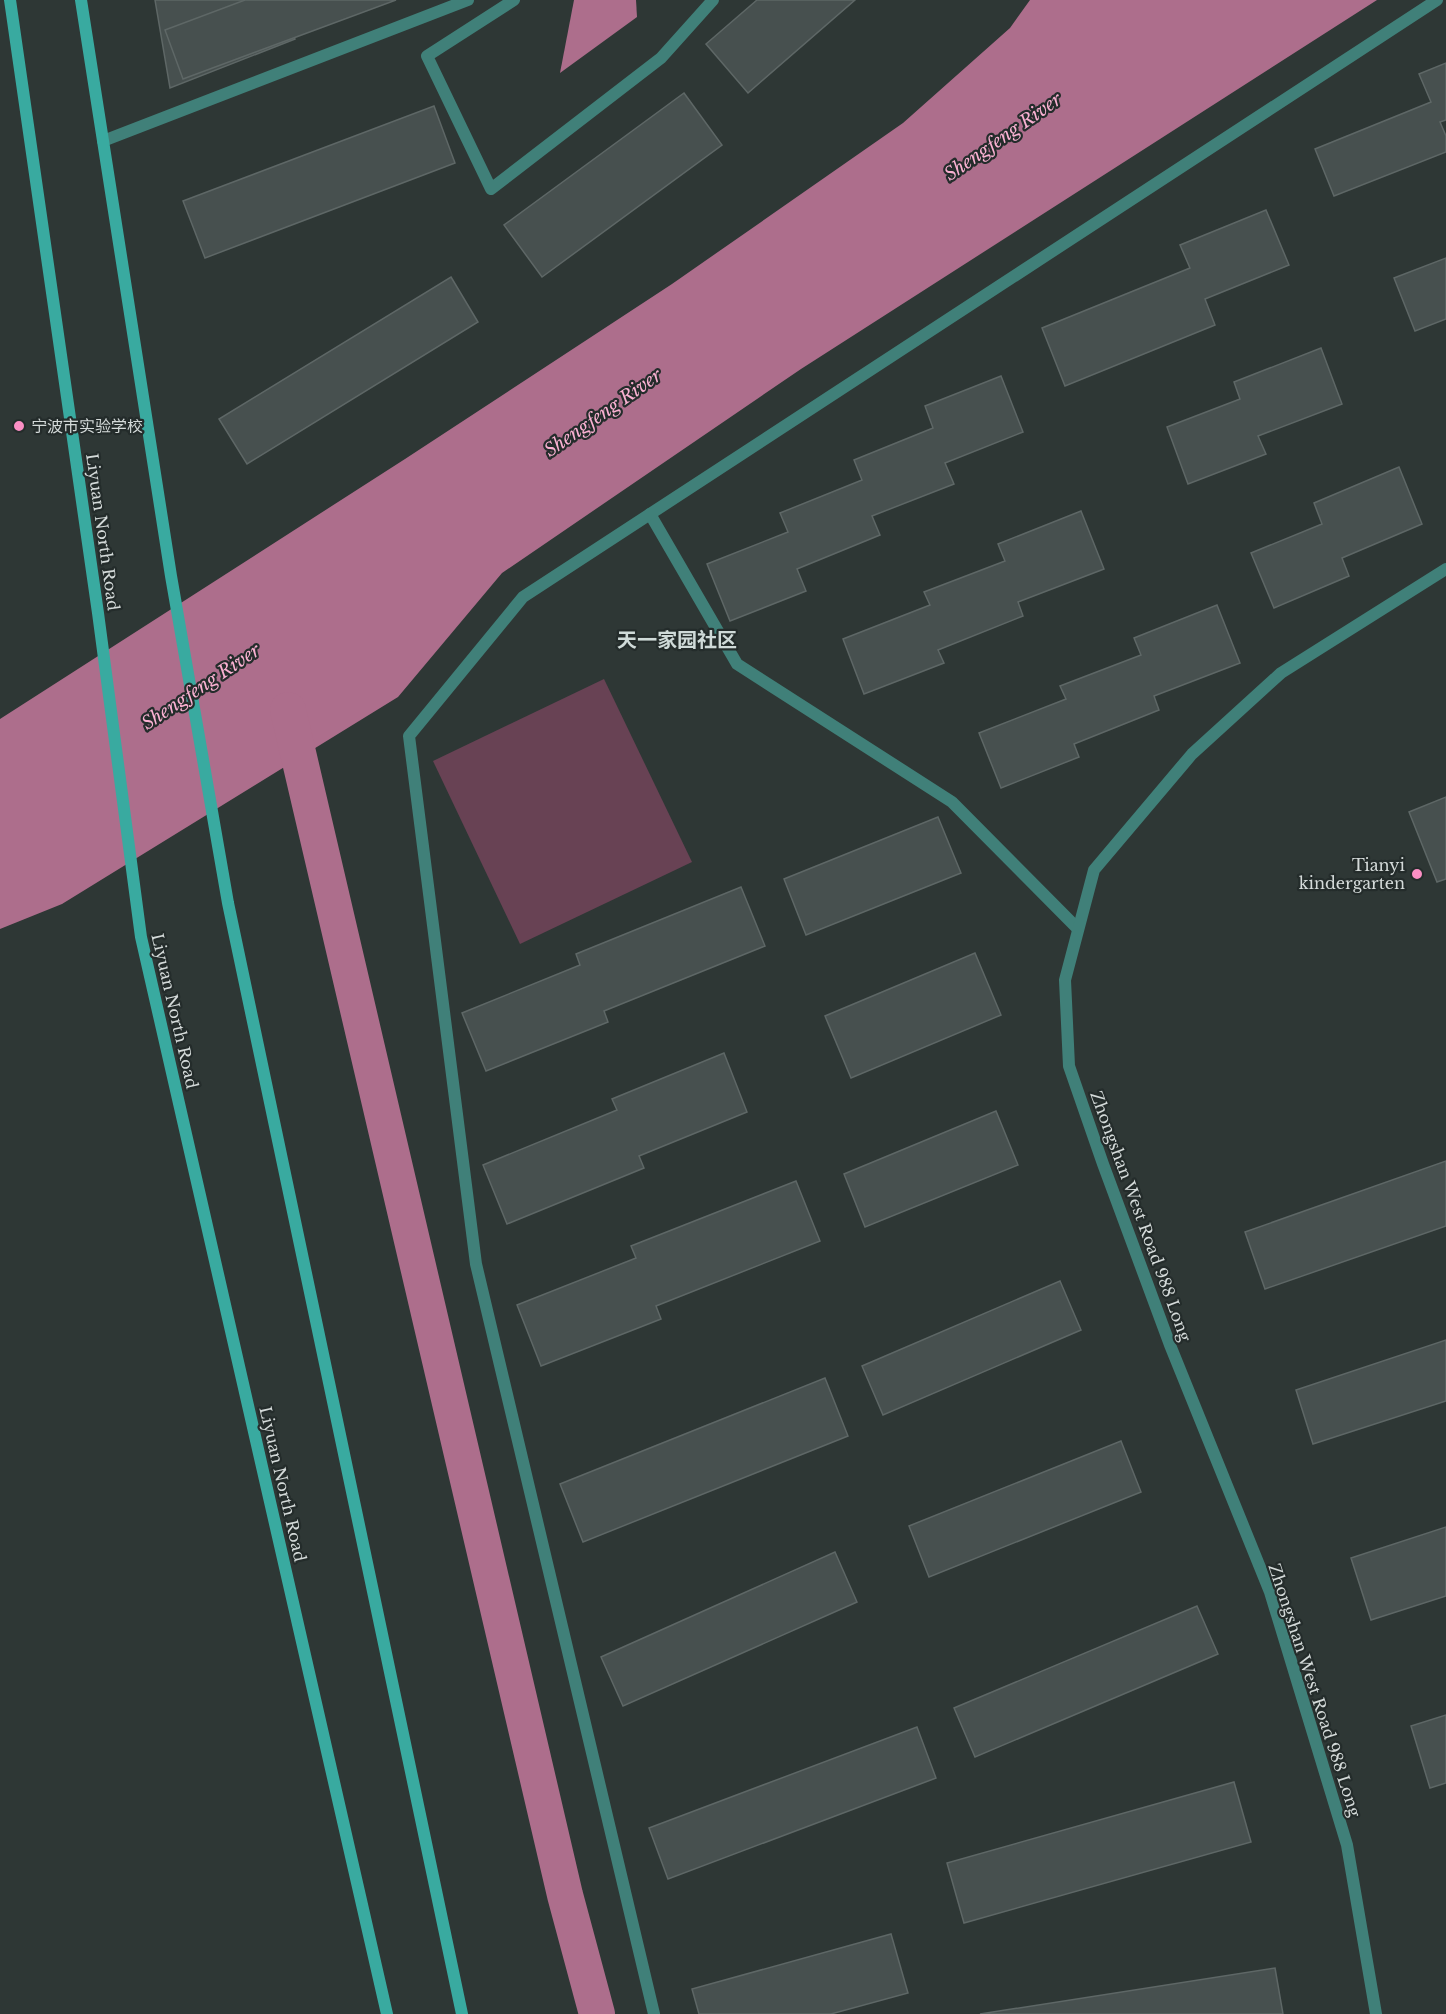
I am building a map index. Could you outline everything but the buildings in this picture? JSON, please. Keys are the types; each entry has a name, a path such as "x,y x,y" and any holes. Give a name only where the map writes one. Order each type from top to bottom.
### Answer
{"main road":[{"name":"Liyuan North Road","path":"10,0 98,613 141,937 387,2014"},
{"path":"81,0 171,576 228,903 462,2014"}],"street":[{"path":"103,141 468,0"},
{"path":"514,0 427,56 491,189 661,58 713,0"},
{"path":"654,2014 476,1264 409,736 523,597 1437,0"},
{"path":"650,514 737,664 952,802 1078,929"},
{"name":"Zhongshan West Road 988 Long","path":"1376,2014 1347,1845 1270,1592 1170,1345 1069,1066 1065,980 1094,870 1192,754 1281,673 1446,569"}],"shaded area":[{"path":"604,679 692,862 520,944 433,761"}],"water":[{"path":"574,0 636,0 637,17 560,73"},
{"name":"Shengfeng River","path":"1030,0 1377,0 801,369 502,573 398,697 62,904 0,929 0,719 405,459 672,284 903,123 1010,28"}],"waterway":[{"path":"288,710 565,1895 597,2014"}],"place":[{"name":"宁波市实验学校","path":"19,426"},
{"name":"Tianyi kindergarten","path":"1417,874"}],"district":[{"name":"天一家园社区","path":"677,640"}]}
